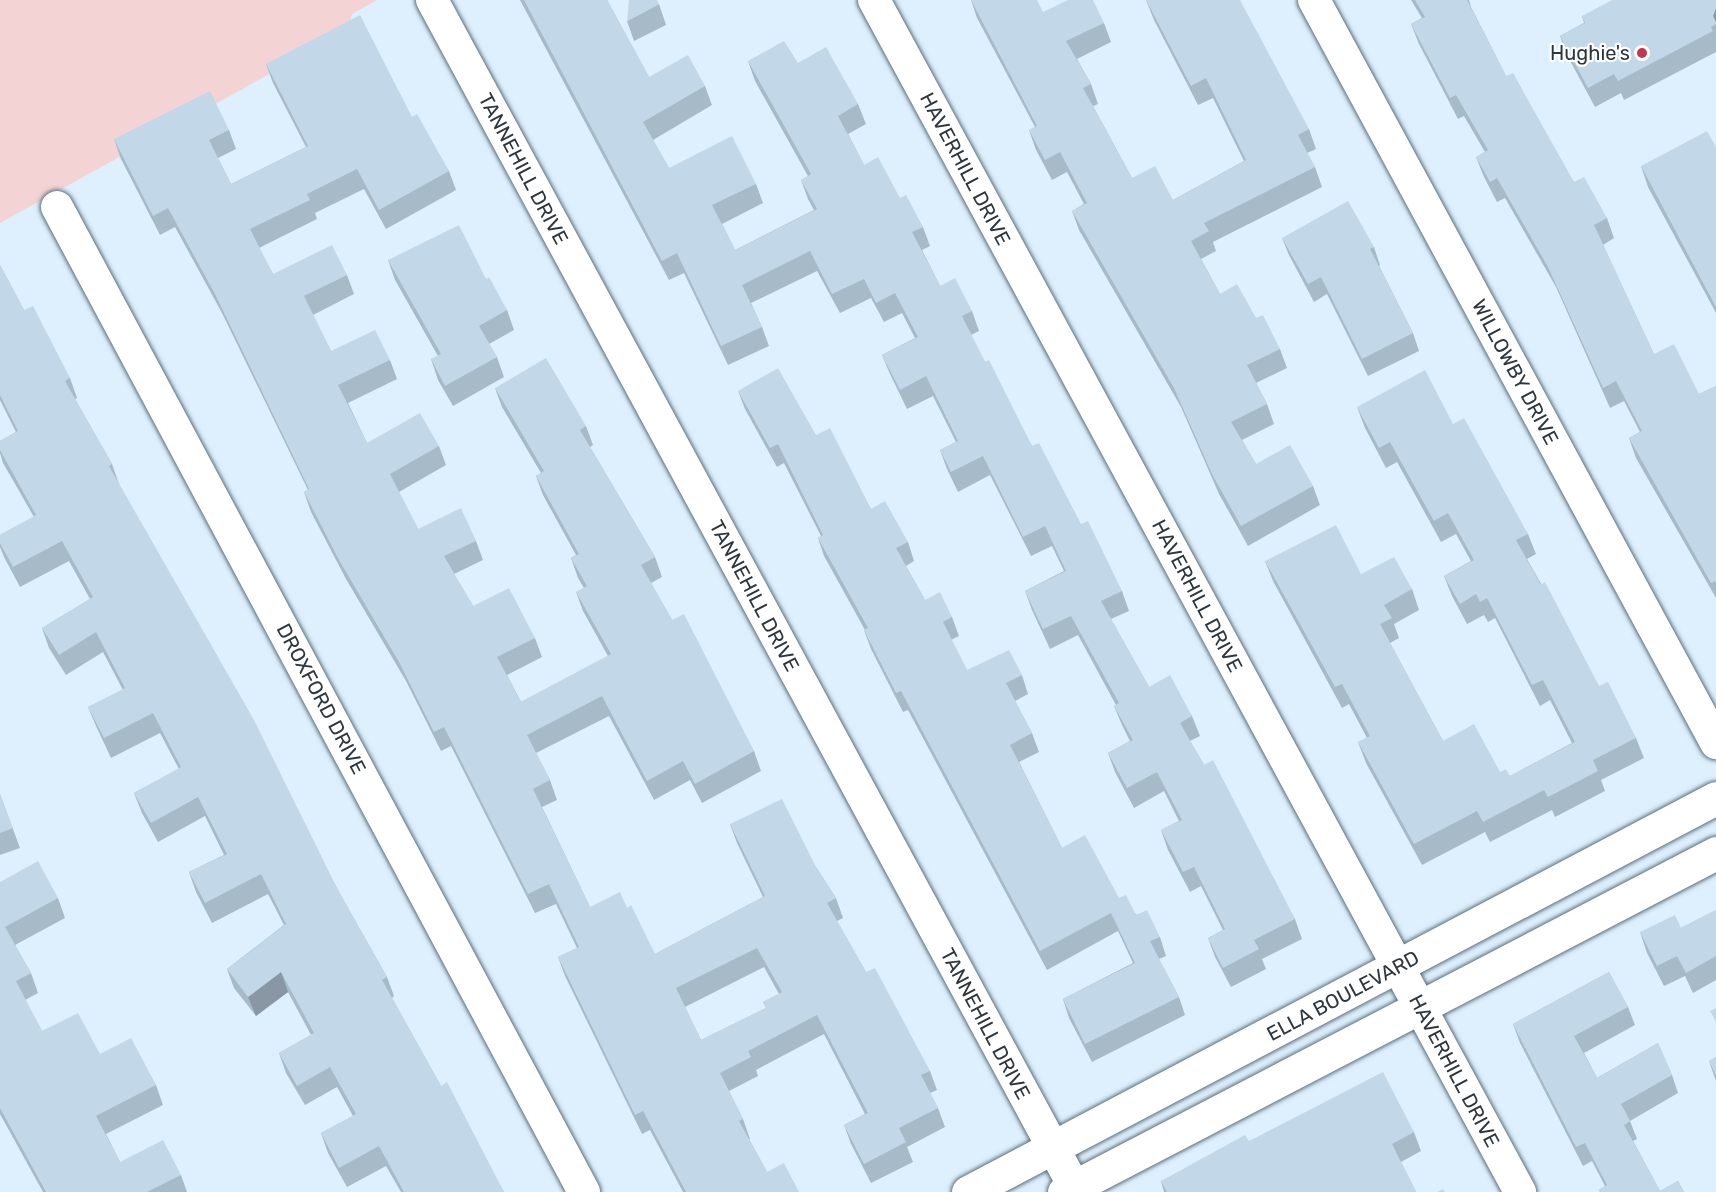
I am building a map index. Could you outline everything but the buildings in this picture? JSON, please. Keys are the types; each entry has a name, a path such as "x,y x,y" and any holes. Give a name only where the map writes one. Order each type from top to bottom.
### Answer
{"main road":[{"name":"ELLA BOULEVARD","path":"968,1192 1716,798"},
{"path":"1072,1190 1716,854"}],"street":[{"name":"TANNEHILL DRIVE","path":"432,0 1052,1148 1072,1190"},
{"name":"HAVERHILL DRIVE","path":"874,0 1520,1192"},
{"name":"WILLOWBY DRIVE","path":"1314,0 1716,743"},
{"name":"DROXFORD DRIVE","path":"57,207 584,1192"}],"shaded area":[{"path":"0,0 377,0 352,14 349,30 0,223"}],"place":[{"name":"Hughie's","path":"1642,53"}]}
